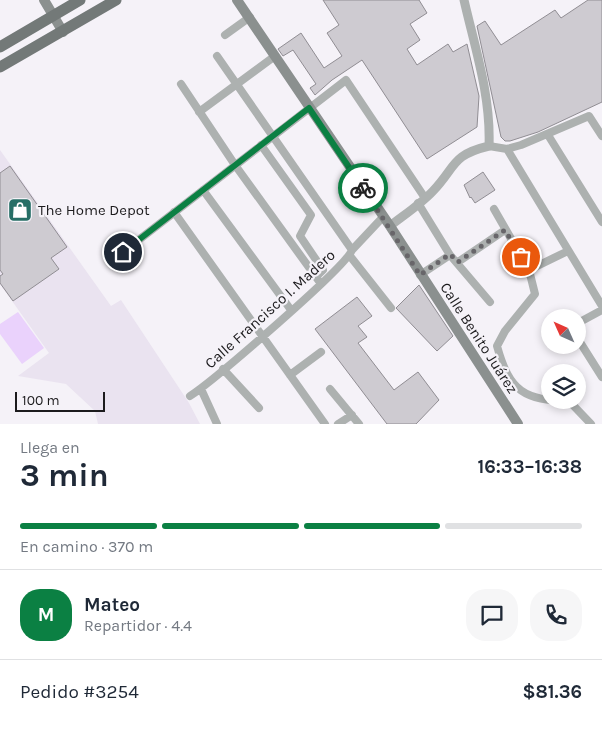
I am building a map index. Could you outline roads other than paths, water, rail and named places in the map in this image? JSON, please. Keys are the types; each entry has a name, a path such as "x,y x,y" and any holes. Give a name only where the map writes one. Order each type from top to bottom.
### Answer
{"main road":[{"path":"44,0 63,32"},
{"path":"0,47 80,0"},
{"path":"0,67 116,0"},
{"name":"Calle Benito Juárez","path":"237,0 390,226 518,424"}],"street":[{"path":"464,0 485,87 490,126 489,146"},
{"path":"225,35 250,17"},
{"path":"217,56 351,253 391,308"},
{"path":"199,112 274,56"},
{"path":"123,252 346,80 422,201 450,254 490,302"},
{"path":"180,84 235,165 318,280 324,270 300,236 310,215 261,145"},
{"path":"390,226 433,191 451,166 476,149 489,146 507,149 548,136 589,116 602,136"},
{"path":"548,136 602,222"},
{"path":"507,149 602,306"},
{"path":"203,190 291,310"},
{"path":"494,209 529,270 535,294 505,332 497,346 500,357 515,386 524,395 540,400 570,402 591,424"},
{"path":"174,212 325,424"},
{"name":"Calle Francisco I. Madero","path":"190,396 201,389 291,310 318,280 351,253 383,218"},
{"path":"458,262 505,230"},
{"path":"529,270 568,251"},
{"path":"420,275 450,254"},
{"path":"586,319 602,310"},
{"path":"290,375 321,352"},
{"path":"586,352 602,377"},
{"path":"223,369 259,408"},
{"path":"201,389 218,424"},
{"path":"330,389 359,424"},
{"path":"338,424 352,415"}],"place":[{"name":"The Home Depot","path":"20,210"}]}
